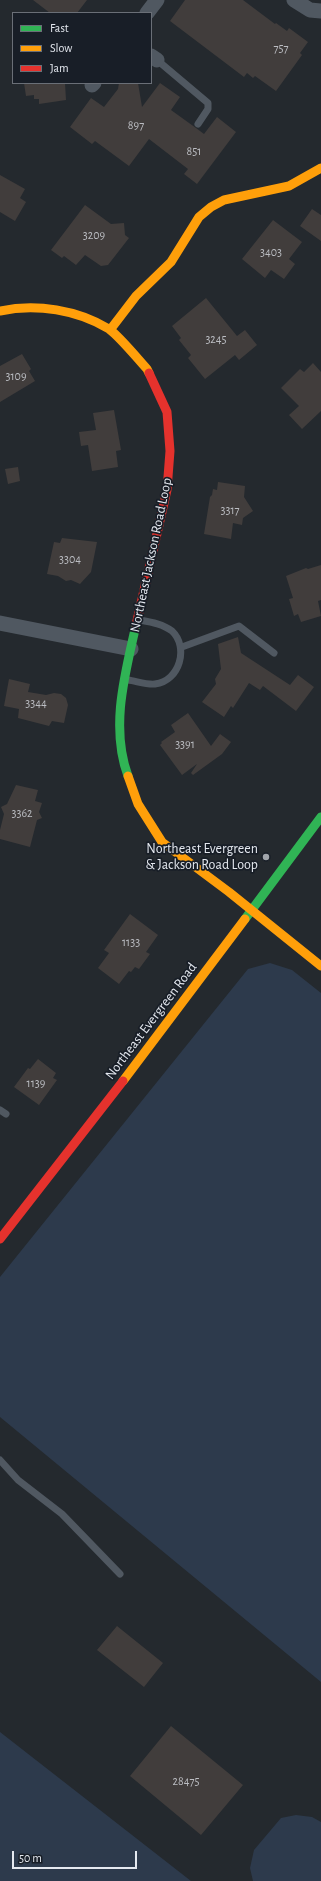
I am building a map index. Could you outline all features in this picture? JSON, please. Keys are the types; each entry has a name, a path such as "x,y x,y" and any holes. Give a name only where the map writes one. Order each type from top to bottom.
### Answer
{"street":[{"path":"148,12 157,0"},
{"path":"294,0 310,10 321,11"},
{"path":"110,330 136,296 171,262 199,218 211,208 224,200 289,186 321,168"},
{"name":"Northeast Jackson Road Loop","path":"0,311 14,308 50,308 81,316 110,330 147,369 168,412 170,451 167,490 131,649 119,715 122,760 138,804 162,842 321,966"},
{"name":"Northeast Jackson Road Loop","path":"0,623 131,649"},
{"name":"Northeast Evergreen Road","path":"0,1239 138,1062 321,817"}],"lane":[{"path":"154,58 203,97 208,103 208,109 198,124"},
{"path":"125,680 155,684 163,681 171,676 176,669 182,654 182,648 172,632 166,627 138,620"},
{"path":"182,648 239,626 274,653"},
{"path":"0,1110 6,1114"},
{"path":"0,1460 18,1480 62,1514 120,1574"}],"shaded area":[{"path":"270,963 292,970 321,993 321,1682 0,1417 0,1277 248,969"},
{"path":"0,1732 191,1881 0,1881"},
{"path":"296,1815 312,1817 321,1822 321,1881 253,1881 250,1868 254,1850 281,1818"}],"building":[{"path":"33,0 87,0 78,12 49,12"},
{"path":"185,0 243,0 275,24 276,23 287,31 289,28 308,42 300,53 302,55 276,91 255,76 253,78 247,73 244,77 170,21"},
{"path":"160,83 180,97 171,110 204,134 217,117 236,132 197,184 184,174 188,169 149,139 129,166 95,141 92,144 70,127 91,98 104,107 118,89 119,84 138,84 142,107"},
{"path":"24,84 65,84 66,100 39,104 39,99 34,99 34,95 26,96"},
{"path":"0,175 25,189 20,198 26,202 15,221 0,212"},
{"path":"85,205 111,224 124,223 125,235 129,238 108,265 101,266 85,255 76,265 64,256 62,258 51,250"},
{"path":"312,209 321,215 321,241 300,226"},
{"path":"273,220 302,242 289,259 295,264 284,279 271,270 265,278 242,259"},
{"path":"206,298 237,336 245,330 257,345 239,360 235,355 205,379 188,358 191,355 179,340 181,338 172,326"},
{"path":"22,354 31,369 29,371 35,381 0,402 0,366"},
{"path":"313,363 321,372 321,411 302,429 289,415 299,406 281,388 300,369 304,372"},
{"path":"114,410 121,450 116,451 118,467 92,471 88,445 81,446 79,432 96,430 93,413"},
{"path":"18,467 20,481 8,484 5,469"},
{"path":"218,482 245,486 244,497 253,511 243,518 242,525 233,523 231,539 204,534 210,497 213,489 217,490"},
{"path":"62,538 97,542 91,572 80,584 71,580 66,581 58,576 47,574 54,542 60,543"},
{"path":"321,565 321,600 318,601 321,616 301,622 298,614 294,616 289,599 293,598 286,576 306,568 308,569"},
{"path":"238,637 241,653 290,685 298,675 314,687 296,711 263,686 260,690 249,683 233,708 231,706 224,717 202,702 216,684 215,679 221,669 218,644"},
{"path":"9,679 30,684 28,692 46,695 54,693 61,694 66,698 68,705 64,723 52,721 49,726 18,718 19,709 4,706"},
{"path":"188,713 211,746 220,734 231,742 222,754 193,775 191,773 197,764 182,775 160,745 162,743 161,742 175,732 171,725"},
{"path":"16,785 38,790 35,801 42,803 39,812 42,818 37,820 30,847 0,839 0,830 4,814 1,807 7,804"},
{"path":"130,914 158,935 146,952 150,954 139,969 135,967 131,972 129,971 119,984 98,968 109,953 104,950"},
{"path":"38,1059 56,1073 53,1078 57,1080 39,1105 14,1087 28,1068 30,1069"},
{"path":"117,1626 163,1663 144,1687 97,1650"},
{"path":"171,1726 243,1785 201,1835 130,1776"}],"traffic: fast":[{"path":"128,776 120,739 121,700 136,625"},
{"path":"245,919 321,817"}],"traffic: slow":[{"path":"110,330 136,296 171,262 199,217 211,207 224,200 289,186 321,168"},
{"path":"0,311 42,308 70,313 97,322 109,329 123,342 149,373"},
{"path":"128,776 138,804 162,842 229,892 321,966"},
{"path":"123,1081 245,919"}],"traffic: jam":[{"path":"136,625 167,490 170,451 167,412 149,373"},
{"path":"0,1239 123,1081"}],"place":[{"name":"Northeast Evergreen & Jackson Road Loop","path":"266,857"}]}
